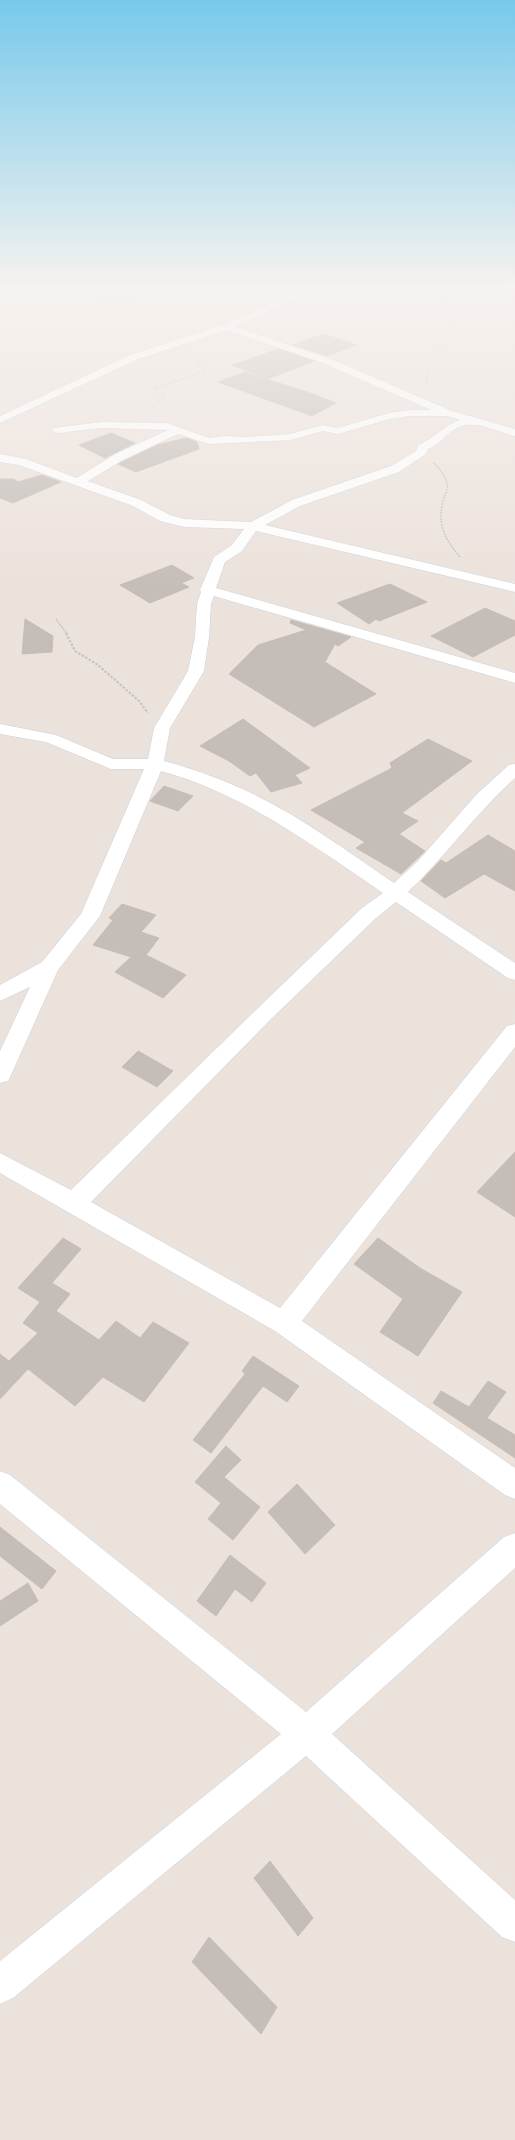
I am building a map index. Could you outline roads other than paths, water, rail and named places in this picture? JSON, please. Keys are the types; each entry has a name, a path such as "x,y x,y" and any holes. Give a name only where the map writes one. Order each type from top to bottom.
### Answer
{"street":[{"path":"0,420 70,387"},
{"path":"387,387 448,413 515,433"},
{"path":"58,430 102,425 167,426 191,436 209,441 226,439 247,440 291,437 323,428 338,431 389,416 409,413 448,413"},
{"path":"0,1075 49,967 90,916 155,764 162,728 196,671 202,637 204,604 219,560 237,548 253,526 296,503 395,469 422,452 422,447 434,442 451,427 476,421 507,418"},
{"path":"77,483 119,457 178,430"},
{"path":"0,458 22,462 77,483 131,501 165,518 184,523 253,526 515,588"},
{"path":"208,590 357,631 430,654 515,678"},
{"path":"0,728 50,738 111,764 155,764 208,780 246,797 286,819 515,973"},
{"path":"74,1203 369,913 396,892 425,865 483,798 515,769"},
{"path":"0,994 49,967"},
{"path":"284,1323 515,1032"},
{"path":"0,1162 284,1323 515,1486"},
{"path":"0,1486 307,1734 515,1924"},
{"path":"0,1985 307,1734 515,1548"}]}
